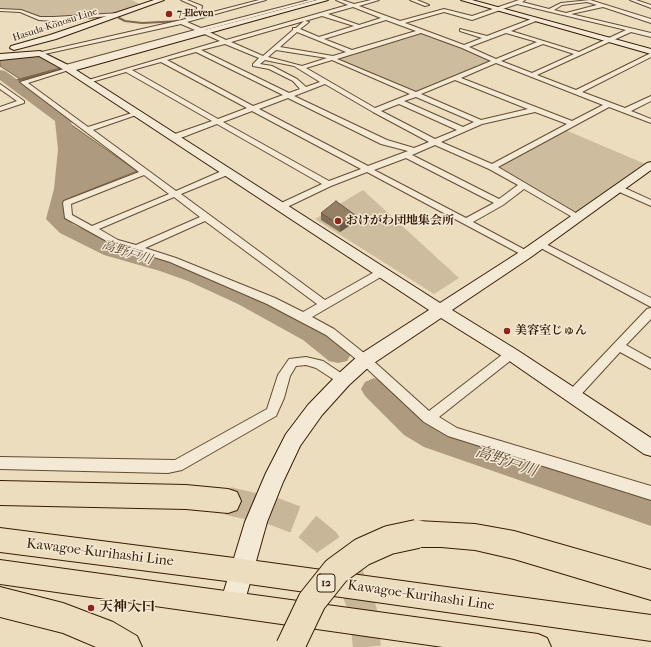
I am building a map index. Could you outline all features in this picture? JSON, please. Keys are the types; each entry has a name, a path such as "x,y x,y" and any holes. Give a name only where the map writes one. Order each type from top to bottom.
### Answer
{"highway":[{"path":"0,493 186,497 228,501"},
{"path":"290,647 312,601 336,571 362,552 389,540 417,534 441,534 475,537 514,545 651,585"},
{"path":"0,602 63,618 102,633 126,647"}],"main road":[{"name":"Kawagoe-Kurihashi Line","path":"0,540 242,571 651,628"},
{"path":"0,572 538,647"}],"street":[{"name":"Hasuda-Konosu Line","path":"0,52 53,37 161,0"},
{"path":"182,22 199,10 200,6 183,0"},
{"path":"0,57 40,53 182,22 264,0"},
{"path":"314,0 67,68 23,82 324,304"},
{"path":"202,31 325,0"},
{"path":"338,0 464,47 496,61 651,121"},
{"path":"88,81 225,41 377,0"},
{"path":"412,0 427,5"},
{"path":"464,0 651,52"},
{"path":"507,0 651,35"},
{"path":"400,23 444,10 472,18 497,10 515,2 525,0"},
{"path":"550,10 561,4 586,0 651,21"},
{"path":"632,0 651,7"},
{"path":"565,14 604,6"},
{"path":"0,10 21,11 39,18 54,19 120,14"},
{"path":"605,14 620,11"},
{"path":"322,14 358,26"},
{"path":"583,18 598,15"},
{"path":"305,90 295,80 270,67 255,65 264,59 295,29 313,17"},
{"path":"319,39 386,18"},
{"path":"464,47 534,20"},
{"path":"182,22 264,59 296,65 375,111 436,142 492,167 577,216"},
{"path":"295,29 351,52"},
{"path":"462,30 487,38"},
{"path":"532,75 631,30"},
{"path":"301,68 421,31"},
{"path":"506,31 581,54"},
{"path":"375,111 544,42"},
{"path":"276,48 332,58 480,122"},
{"path":"196,50 384,142 415,151"},
{"path":"40,53 88,81 227,172 282,206 510,354 651,448"},
{"path":"577,92 651,56"},
{"path":"162,60 526,254"},
{"path":"127,70 328,184"},
{"path":"455,78 573,124"},
{"path":"175,137 325,82"},
{"path":"0,86 22,102 0,109"},
{"path":"625,111 651,98"},
{"path":"398,101 464,130"},
{"path":"639,104 651,108"},
{"path":"492,167 608,105"},
{"path":"282,206 328,184 406,155 480,122 536,109"},
{"path":"88,130 137,113"},
{"path":"406,155 500,202"},
{"path":"232,604 256,522 273,480 293,440 315,410 343,380 365,360 526,254 577,216 651,165"},
{"path":"145,172 67,203 68,216 115,242 180,262 271,301 330,332 365,360 428,418 453,432 651,493"},
{"path":"92,229 227,172"},
{"path":"466,222 500,202 524,185"},
{"path":"618,188 651,203"},
{"path":"136,249 206,217"},
{"path":"540,244 651,303"},
{"path":"303,317 382,272"},
{"path":"572,396 651,312"},
{"path":"618,346 651,366"},
{"path":"428,418 510,354"},
{"path":"0,463 160,467 177,466 272,412 278,398 284,375 293,362 306,361 319,364 343,380"}],"shaded area":[{"path":"0,0 132,0 141,5 118,12 37,17 19,10 0,8"},
{"path":"421,31 495,61 415,94 331,58"},
{"path":"37,55 60,68 20,79 0,66 0,59"},
{"path":"70,124 137,171 67,199"},
{"path":"563,129 650,166 577,216 492,167"},
{"path":"363,190 459,278 434,294 315,219"}],"building":[{"path":"336,201 355,215 340,225 321,213"}],"waterway":[{"path":"119,18 125,21 142,23 181,21"},
{"path":"51,72 66,68"},
{"path":"11,82 51,72"},
{"name":"高野戸川","path":"0,74 63,119 66,149 63,189 56,219 67,229 111,250 168,266 196,276 246,299 312,334 338,354"},
{"name":"高野戸川","path":"374,389 414,427 434,438 651,511"}],"tunnel":[{"path":"228,501 273,511 302,522 326,542 350,576 363,611 367,647"}],"place":[{"name":"7-Eleven","path":"169,14"},
{"name":"おけがわ団地集会所","path":"338,221"},
{"name":"美容室じゅん","path":"507,331"},
{"name":"天神入口","path":"91,608"}]}
